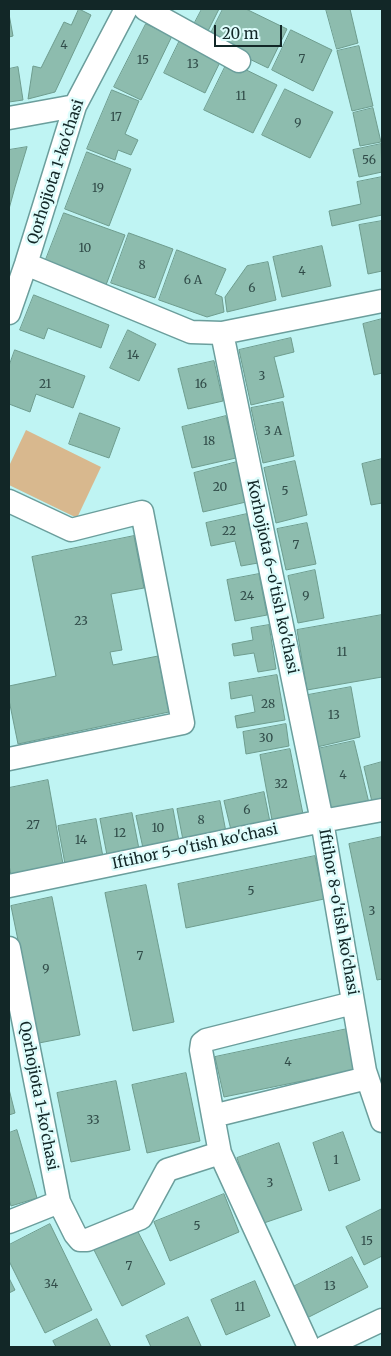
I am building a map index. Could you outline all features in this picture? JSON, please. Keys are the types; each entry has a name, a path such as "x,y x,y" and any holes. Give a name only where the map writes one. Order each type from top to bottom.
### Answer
{"street":[{"name":"Qorhojiota 1-ko'chasi","path":"9,314 75,106 126,9"},
{"path":"145,9 240,61"},
{"path":"9,118 75,106"},
{"path":"26,264 190,332 222,333 382,301"},
{"name":"Korhojiota 6-o'tish ko'chasi","path":"222,333 322,820"},
{"path":"9,502 71,530 142,512 183,723 9,759"},
{"name":"Iftihor 5-o'tish ko'chasi","path":"9,886 322,820 382,810"},
{"name":"Iftihor 8-o'tish ko'chasi","path":"322,820 367,1078 382,1121"},
{"name":"Qorhojiota 1-ko'chasi","path":"9,948 58,1202 80,1240 87,1240 141,1218 167,1170 220,1153"},
{"name":"Iftihor 8-o'tish ko'chasi","path":"309,1347 220,1153 201,1050 202,1043 206,1040 353,1002"},
{"path":"213,1116 367,1078"},
{"path":"9,1222 58,1202"},
{"path":"325,1347 382,1320"}],"shaded area":[{"path":"26,430 101,467 77,518 9,485 9,466"}],"building":[{"path":"79,9 91,15 55,92 28,99 33,66 41,68 64,22 71,25"},
{"path":"202,9 219,9 205,37 191,30"},
{"path":"223,9 246,9 287,29 268,68 208,39"},
{"path":"326,9 350,9 358,43 337,49"},
{"path":"9,14 13,36 9,37"},
{"path":"146,24 172,36 141,100 114,87"},
{"path":"291,30 332,50 313,91 272,70"},
{"path":"181,38 222,58 205,93 164,73"},
{"path":"359,46 373,106 352,111 337,51"},
{"path":"228,61 277,85 253,133 204,110"},
{"path":"18,67 23,100 9,102 9,69"},
{"path":"285,89 333,112 310,158 262,135"},
{"path":"112,90 139,101 125,134 138,140 131,155 118,150 115,160 87,149"},
{"path":"373,108 381,142 360,146 353,113"},
{"path":"381,144 382,172 359,177 353,150"},
{"path":"27,147 15,187 9,209 9,150"},
{"path":"87,152 131,169 109,226 65,209"},
{"path":"382,177 382,215 332,226 329,211 361,204 357,182"},
{"path":"64,213 125,235 106,285 45,262"},
{"path":"382,221 382,271 368,274 359,225"},
{"path":"129,233 173,249 155,298 111,283"},
{"path":"322,246 331,286 282,297 273,257"},
{"path":"177,250 226,269 215,294 222,297 224,312 207,317 159,300"},
{"path":"268,262 276,300 227,312 225,297 247,266"},
{"path":"34,295 109,325 101,348 48,328 44,339 20,330"},
{"path":"382,319 382,373 374,375 363,324"},
{"path":"128,330 156,344 139,381 110,368"},
{"path":"291,338 294,352 274,357 284,397 251,405 239,350"},
{"path":"15,350 85,376 73,408 36,394 30,412 9,404 9,366"},
{"path":"214,361 223,401 188,409 178,369"},
{"path":"283,402 294,456 263,463 251,408"},
{"path":"80,413 120,428 109,458 69,444"},
{"path":"226,416 236,458 192,468 182,427"},
{"path":"382,459 382,503 371,505 362,464"},
{"path":"295,461 307,515 276,523 264,468"},
{"path":"237,462 246,502 203,512 194,473"},
{"path":"247,514 258,563 241,566 235,541 211,546 206,523"},
{"path":"307,523 316,564 286,570 277,529"},
{"path":"134,536 144,588 111,594 122,650 110,652 113,665 158,656 169,712 18,744 9,700 9,686 56,676 32,557"},
{"path":"315,570 324,618 298,623 288,576"},
{"path":"259,574 267,615 235,621 227,580"},
{"path":"382,615 382,677 307,690 297,630"},
{"path":"269,625 276,669 258,672 254,653 234,656 232,644 253,640 251,628"},
{"path":"277,675 285,720 237,728 235,716 255,712 252,695 231,699 229,683"},
{"path":"351,687 360,737 317,747 308,695"},
{"path":"286,724 289,746 246,754 243,732"},
{"path":"354,741 369,803 332,811 317,749"},
{"path":"290,749 303,814 272,820 260,755"},
{"path":"382,762 382,799 372,802 364,767"},
{"path":"48,780 63,864 11,875 9,865 9,788"},
{"path":"264,792 270,822 231,830 224,801"},
{"path":"220,801 226,832 183,840 177,809"},
{"path":"173,809 179,841 143,848 136,816"},
{"path":"132,813 139,849 107,855 100,819"},
{"path":"96,819 103,857 65,864 58,826"},
{"path":"382,837 382,979 377,980 349,844"},
{"path":"315,856 324,899 186,928 178,884"},
{"path":"146,885 174,1022 133,1031 105,893"},
{"path":"52,897 80,1035 39,1043 11,906"},
{"path":"352,1028 361,1069 224,1097 215,1057"},
{"path":"186,1073 200,1141 147,1153 132,1085"},
{"path":"116,1081 130,1150 71,1162 57,1093"},
{"path":"9,1089 15,1113 9,1115"},
{"path":"17,1130 37,1198 11,1206 9,1199 9,1133"},
{"path":"343,1132 360,1180 329,1191 313,1143"},
{"path":"279,1143 302,1210 261,1224 237,1158"},
{"path":"224,1194 239,1232 170,1261 154,1222"},
{"path":"382,1209 382,1256 364,1265 346,1227"},
{"path":"50,1224 92,1310 45,1333 9,1261 9,1245"},
{"path":"136,1228 165,1284 122,1306 94,1250"},
{"path":"352,1257 368,1287 307,1318 291,1288"},
{"path":"9,1278 15,1290 9,1293"},
{"path":"255,1281 270,1316 226,1335 211,1300"},
{"path":"188,1317 201,1346 151,1347 146,1336"},
{"path":"97,1319 111,1347 56,1347 53,1341"}]}
